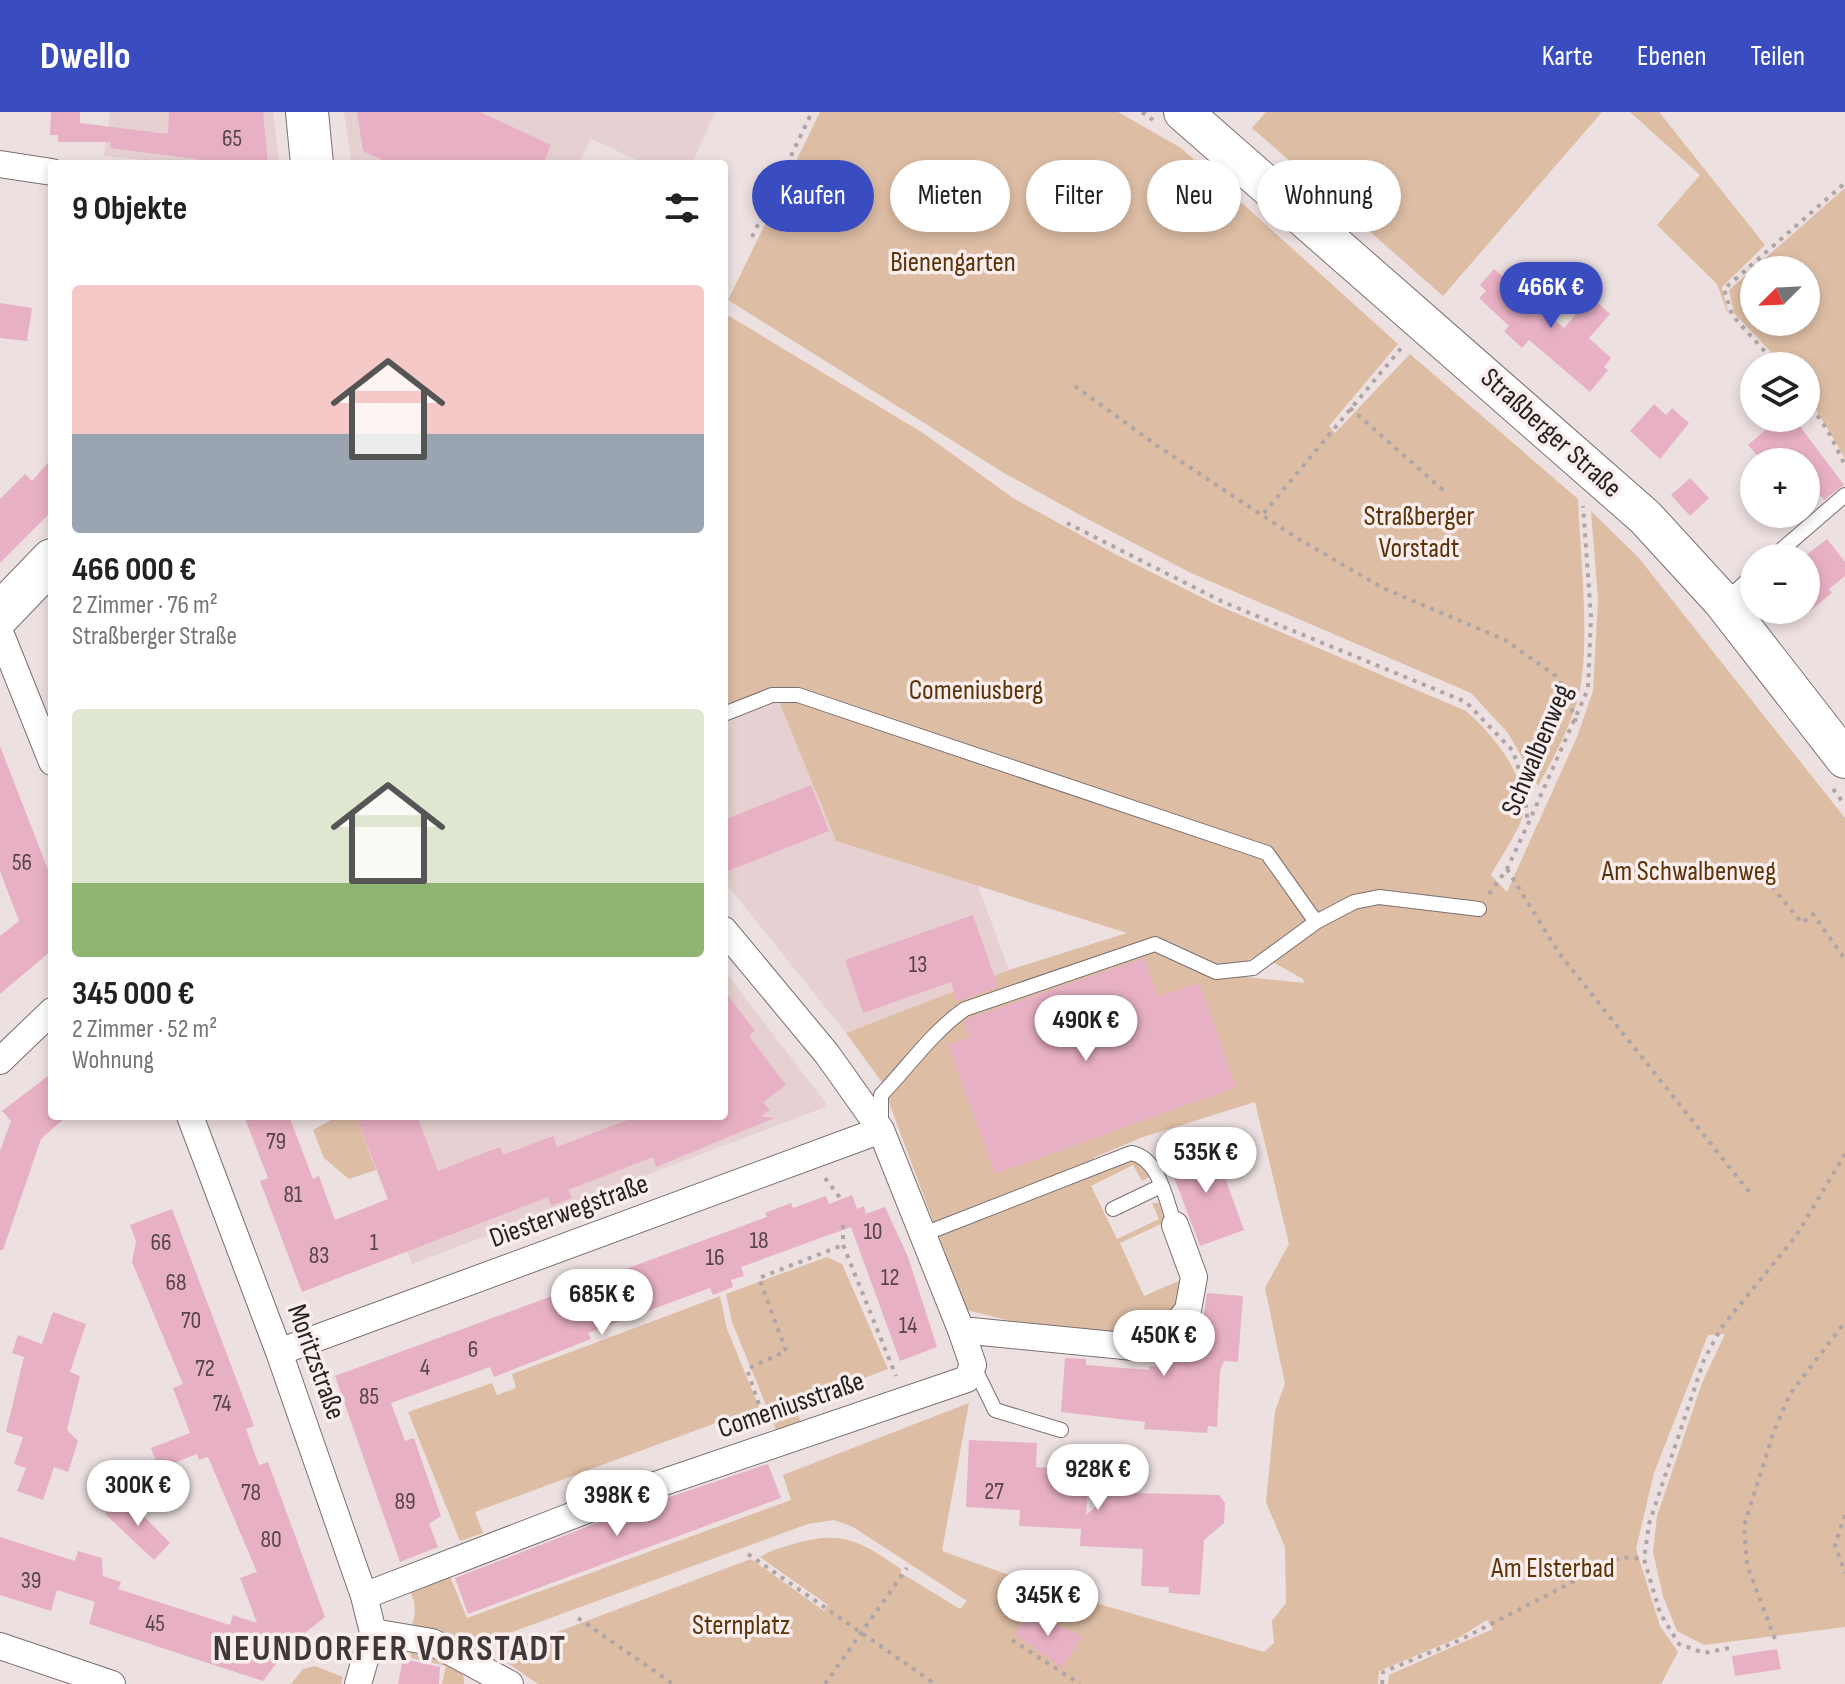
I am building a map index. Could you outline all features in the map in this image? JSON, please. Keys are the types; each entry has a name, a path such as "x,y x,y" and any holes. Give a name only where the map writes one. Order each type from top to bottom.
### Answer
{"main road":[{"path":"307,112 312,160"},
{"name":"Straßberger Straße","path":"1169,116 1645,517 1723,602 1836,770"},
{"path":"0,614 48,564"}],"street":[{"path":"0,164 48,171"},
{"path":"0,632 48,752"},
{"path":"728,935 827,1054 881,1130 973,1365"},
{"path":"0,1061 48,1015"},
{"name":"Moritzstraße","path":"192,1120 279,1352 364,1596 373,1632"},
{"name":"Diesterwegstraße","path":"279,1352 881,1130"},
{"path":"961,1330 1134,1347 1165,1338 1188,1310 1194,1277 1175,1225"},
{"name":"Comeniusstraße","path":"364,1596 623,1496 967,1379 973,1365"},
{"path":"358,1684 373,1632 432,1642 471,1659 510,1684"},
{"path":"0,1646 112,1684"}],"lane":[{"path":"1788,544 1845,495"},
{"path":"1723,602 1740,587"},
{"path":"728,712 772,695 798,695 1267,853 1316,922"},
{"path":"881,1130 881,1095 924,1050 939,1027 965,1009 1155,944 1216,972 1253,968 1316,922 1354,902 1379,897 1479,909"},
{"path":"924,1234 1131,1153 1143,1155 1151,1164 1175,1225"},
{"path":"1113,1209 1161,1186"},
{"path":"973,1365 995,1410 1061,1430"}],"path":[{"path":"752,237 812,112"},
{"path":"1142,112 1169,116"},
{"path":"1765,352 1732,315 1724,289 1845,183"},
{"path":"1264,513 1406,342 1415,351"},
{"path":"1075,386 1156,445 1264,513 1295,537 1383,588 1505,640 1556,676 1565,690 1576,722"},
{"path":"1350,408 1443,490"},
{"path":"1820,419 1845,465"},
{"name":"Schwalbenweg","path":"1479,909 1507,869 1576,722 1588,689 1591,617 1583,500 1590,506"},
{"path":"1067,523 1223,602 1466,702 1513,751 1523,783 1528,824"},
{"path":"1836,770 1845,805"},
{"path":"1507,869 1559,953 1750,1193"},
{"path":"1759,871 1802,923 1813,914 1845,959"},
{"path":"1729,1648 1704,1653 1679,1644 1660,1613 1644,1559 1656,1501 1704,1360 1721,1328 1796,1236 1845,1154"},
{"path":"843,1225 843,1245 906,1399"},
{"path":"769,1447 763,1410 747,1369 786,1351 759,1278 843,1245"},
{"path":"1775,1639 1747,1565 1744,1526 1774,1431 1790,1394 1845,1322"},
{"path":"1845,1515 1835,1545 1845,1573"},
{"path":"748,1554 935,1684"},
{"path":"1382,1684 1383,1672 1458,1641 1621,1557 1644,1559"},
{"path":"825,1684 907,1568"},
{"path":"578,1618 673,1684"},
{"path":"1012,1640 1080,1684"}],"shaded area":[{"path":"110,112 273,112 279,159 144,160 104,156"},
{"path":"344,112 715,112 694,160 637,160 591,139 580,160 351,160"},
{"path":"778,699 836,841 978,886 1009,970 846,1033 728,886 728,719"},
{"path":"728,975 828,1106 412,1264 358,1120 728,1120"}],"green space":[{"name":"Straßberger Vorstadt","path":"820,112 1118,112 1181,148 1194,160 1147,160 1147,232 1241,232 1241,202 1257,217 1257,232 1274,232 1398,344 1329,426 1335,433 1410,354 1578,499 1584,635 1580,687 1567,728 1538,786 1508,733 1471,693 1191,573 1082,516 1004,473 728,300 761,232 874,232 874,160 797,160"},
{"path":"1266,112 1602,112 1443,296 1370,232 1401,232 1401,160 1288,160 1252,128"},
{"path":"1630,112 1659,112 1765,245 1754,256 1740,256 1740,269 1722,287 1729,317 1717,284 1657,225 1700,175"},
{"path":"1845,188 1845,458 1820,416 1820,352 1771,352 1756,336 1820,336 1820,256 1768,256"},
{"path":"1740,280 1740,319 1734,313 1729,290"},
{"path":"728,315 923,433 1013,498 1115,554 1217,605 1466,711 1487,731 1506,756 1523,798 1519,827 1491,875 1507,892 1577,737 1593,691 1598,599 1591,511 1638,557 1845,818 1845,1627 1704,1645 1677,1631 1663,1596 1653,1552 1657,1516 1702,1383 1725,1334 1708,1335 1654,1473 1636,1549 1660,1626 1678,1652 1661,1684 1388,1684 1389,1675 1493,1629 1487,1620 1458,1638 1379,1671 1378,1684 538,1684 496,1655 751,1559 824,1611 828,1605 760,1557 782,1547 823,1538 861,1544 960,1609 967,1601 853,1527 834,1520 808,1524 482,1643 469,1643 411,1627 414,1605 406,1584 449,1574 467,1618 791,1500 783,1475 969,1403 942,1551 1051,1590 1264,1652 1274,1643 1272,1621 1286,1603 1285,1547 1266,1502 1275,1411 1285,1384 1265,1288 1289,1244 1255,1102 1143,1137 1093,1158 1099,1170 1127,1159 1142,1161 1151,1176 1142,1181 1133,1165 1091,1186 1117,1239 1159,1219 1152,1203 1159,1203 1172,1238 1168,1240 1161,1224 1120,1243 1144,1296 1183,1279 1186,1287 1166,1326 1136,1339 1036,1327 966,1310 881,1081 846,1033 1009,970 1127,933 836,841 778,699 728,719","holes":["1260,955 1303,979 1304,983 1246,977 1241,963"]},
{"path":"331,1120 357,1120 376,1170 349,1179 324,1158 313,1130"},
{"path":"827,1257 842,1264 888,1369 795,1404 801,1423 777,1432 732,1322 726,1294"},
{"path":"720,1296 727,1329 759,1407 475,1512 483,1533 460,1541 408,1412 492,1383 497,1395 516,1388 512,1374"},
{"path":"342,1633 345,1641 343,1662 320,1651"},
{"path":"406,1643 462,1665 464,1684 442,1684 446,1666 412,1658"},
{"path":"315,1666 343,1677 341,1684 291,1684 303,1669"}],"building":[{"path":"51,112 80,112 80,123 168,134 169,112 263,112 268,160 197,160 110,148 111,142 58,142 58,135 50,135"},
{"path":"357,112 480,112 551,145 545,160 382,160 363,151"},
{"path":"1494,269 1564,328 1591,297 1610,314 1589,338 1611,358 1604,367 1608,370 1590,392 1529,340 1522,348 1504,331 1509,326 1479,298 1486,291 1480,285"},
{"path":"0,303 32,308 27,341 0,338"},
{"path":"1654,404 1666,415 1672,408 1689,423 1660,459 1630,431"},
{"path":"1763,432 1804,432 1816,448 1751,448 1748,445"},
{"path":"1820,453 1844,485 1824,500 1820,495"},
{"path":"48,463 48,515 0,563 0,499 25,474 32,481"},
{"path":"1690,478 1709,498 1690,516 1671,495"},
{"path":"1827,539 1845,562 1845,576 1829,589 1832,593 1820,603 1820,544"},
{"path":"0,746 48,870 48,953 0,994 0,936 19,921 0,871"},
{"path":"811,785 829,831 728,871 728,818"},
{"path":"973,915 998,987 957,1002 951,982 863,1013 845,960"},
{"path":"1144,958 1158,997 1199,983 1236,1087 995,1174 948,1045 970,1037 964,1022 970,1018"},
{"path":"728,995 755,1031 749,1036 786,1085 763,1102 770,1110 761,1116 774,1118 656,1167 653,1157 568,1190 572,1198 551,1206 548,1197 302,1292 260,1181 268,1178 246,1120 291,1120 313,1179 319,1176 335,1220 388,1199 358,1120 419,1120 438,1171 500,1147 503,1155 553,1136 557,1147 628,1120 728,1120"},
{"path":"48,1076 48,1120 62,1120 41,1139 3,1250 0,1250 0,1151 11,1121 2,1111"},
{"path":"1213,1145 1244,1230 1200,1246 1168,1161"},
{"path":"852,1195 857,1209 864,1206 866,1214 885,1207 908,1257 937,1347 900,1361 851,1227 741,1267 744,1276 731,1280 733,1287 713,1295 710,1288 588,1333 591,1339 494,1377 490,1367 391,1403 405,1441 414,1438 441,1516 429,1524 438,1547 400,1562 335,1376 767,1217 765,1213 791,1203 793,1208 826,1196 829,1204"},
{"path":"172,1209 254,1426 246,1429 259,1465 268,1462 325,1617 291,1644 263,1681 89,1624 95,1602 57,1590 51,1611 0,1595 0,1537 75,1561 78,1551 102,1558 103,1576 121,1582 118,1589 230,1625 233,1615 257,1623 240,1578 257,1572 208,1457 199,1460 197,1454 159,1469 151,1448 190,1433 173,1388 183,1384 132,1262 136,1241 130,1225"},
{"path":"1207,1293 1243,1296 1238,1362 1224,1361 1220,1371 1217,1427 1208,1426 1207,1433 1144,1429 1145,1422 1061,1412 1065,1358 1086,1359 1086,1365 1149,1370 1149,1366 1164,1367 1165,1360 1180,1361 1180,1353 1189,1353 1191,1332 1204,1314"},
{"path":"53,1312 86,1324 70,1372 80,1376 67,1430 78,1441 68,1472 54,1467 43,1500 17,1491 26,1468 14,1464 23,1437 6,1432 24,1357 12,1353 18,1335 42,1344"},
{"path":"969,1440 1037,1443 1036,1467 1072,1470 1080,1463 1089,1473 1086,1515 1126,1480 1136,1493 1219,1495 1225,1503 1224,1523 1204,1540 1200,1595 1169,1593 1169,1587 1141,1586 1143,1549 1080,1546 1081,1529 1019,1526 1020,1510 966,1507"},
{"path":"768,1464 781,1498 468,1614 455,1578 628,1511"},
{"path":"123,1495 170,1543 154,1560 105,1514"},
{"path":"1031,1610 1082,1637 1062,1668 1015,1634"},
{"path":"1777,1649 1781,1669 1735,1676 1732,1656"},
{"path":"403,1659 440,1667 439,1684 398,1684"}],"district":[{"name":"NEUNDORFER VORSTADT","path":"390,1649"}],"park label":[{"name":"Bienengarten","path":"953,262"},
{"name":"Comeniusberg","path":"976,690"},
{"name":"Am Schwalbenweg","path":"1689,871"},
{"name":"Am Elsterbad","path":"1553,1568"},
{"name":"Sternplatz","path":"741,1625"}]}
